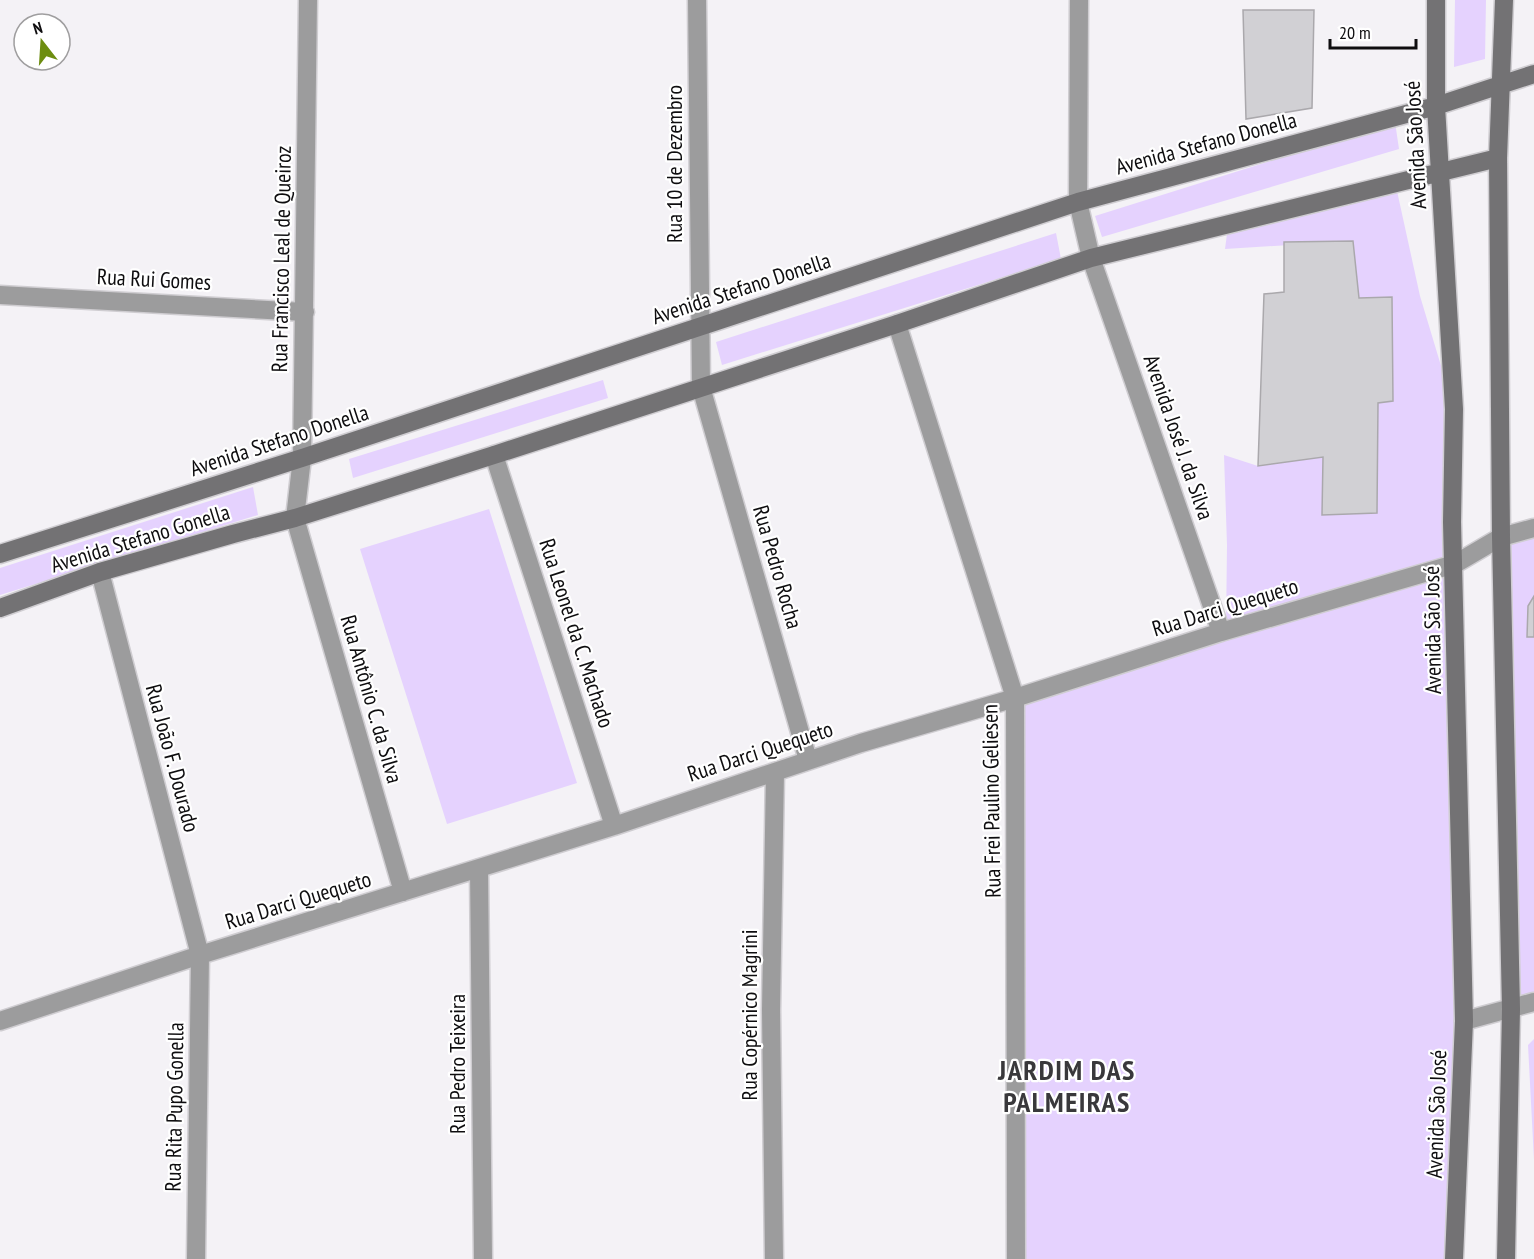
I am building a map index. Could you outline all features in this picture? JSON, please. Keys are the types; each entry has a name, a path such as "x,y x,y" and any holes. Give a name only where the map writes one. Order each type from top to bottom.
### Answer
{"street":[{"name":"Rua Francisco Leal de Queiroz","path":"295,518 302,458 308,0"},
{"name":"Rua 10 de Dezembro","path":"697,0 701,387"},
{"name":"Avenida José J. da Silva","path":"1079,0 1078,202 1091,258 1221,632"},
{"name":"Avenida São José","path":"1436,0 1436,106 1454,409 1452,522 1455,564 1464,1021 1454,1259"},
{"path":"1504,0 1498,158 1501,537 1511,1009 1506,1259"},
{"name":"Avenida Stefano Donella","path":"0,554 302,458 1078,202 1436,106 1534,74"},
{"path":"295,518 897,324 1091,258 1498,158"},
{"name":"Rua Rui Gomes","path":"0,295 305,312"},
{"name":"Rua Frei Paulino Geliesen","path":"897,324 1015,698 1016,1259"},
{"name":"Rua Pedro Rocha","path":"701,387 808,760"},
{"name":"Rua Leonel da C. Machado","path":"494,455 614,826"},
{"name":"Avenida Stefano Gonella","path":"0,608 100,572 295,518"},
{"name":"Rua Antônio C. da Silva","path":"295,518 403,892"},
{"name":"Rua Darci Quequeto","path":"1,1016 614,826 808,760 1015,698 1221,632 1455,564 1501,537 1534,528"},
{"name":"Rua João F. Dourado","path":"100,572 200,955"},
{"name":"Rua Copérnico Magrini","path":"774,1259 771,1010 775,772"},
{"name":"Rua Pedro Teixeira","path":"479,868 483,1259"},
{"name":"Rua Rita Pupo Gonella","path":"196,1259 200,955"},
{"path":"1464,1021 1534,1002"}],"shaded area":[{"path":"1455,0 1486,0 1485,59 1454,67"},
{"path":"1395,122 1399,149 1102,237 1095,216"},
{"path":"1380,186 1397,191 1420,296 1454,409 1463,993 1453,1259 1016,1259 1015,698 1226,628 1227,545 1224,455 1258,466 1323,457 1322,514 1377,512 1378,403 1393,401 1392,297 1359,298 1353,241 1225,249 1227,234"},
{"path":"1056,233 1061,259 722,365 716,342"},
{"path":"603,380 608,398 353,478 349,459"},
{"path":"253,487 258,515 0,595 0,568"},
{"path":"489,509 577,783 447,824 360,549"},
{"path":"1534,527 1534,1002 1511,1009 1501,537"},
{"path":"1534,1039 1534,1160 1528,1045"}],"building":[{"path":"1243,10 1314,10 1312,108 1246,119"},
{"path":"1353,241 1359,298 1392,297 1393,401 1378,403 1377,513 1322,515 1323,457 1258,466 1264,294 1284,292 1284,242"},
{"path":"1534,596 1534,637 1527,637 1528,606"}],"district":[{"name":"JARDIM DAS PALMEIRAS","path":"1067,1085"}]}
